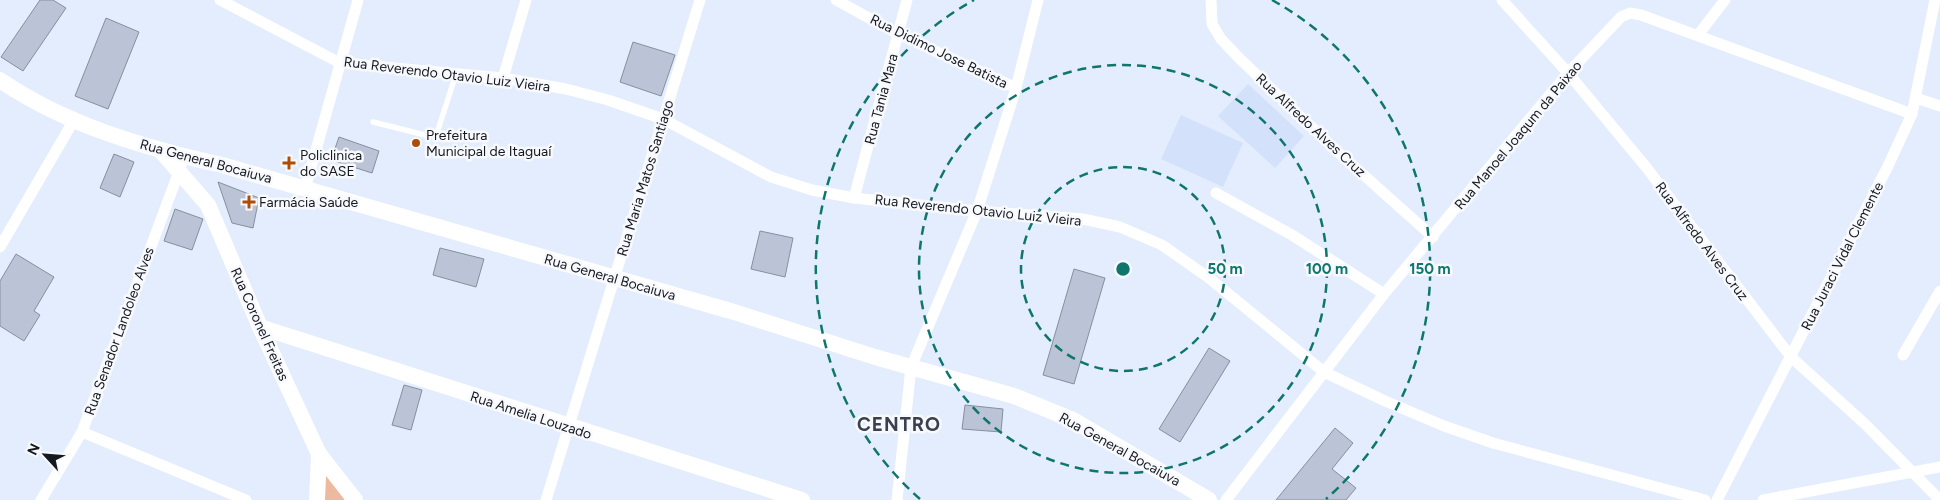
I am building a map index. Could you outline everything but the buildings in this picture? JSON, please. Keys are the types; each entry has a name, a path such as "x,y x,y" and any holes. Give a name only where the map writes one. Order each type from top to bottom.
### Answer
{"main road":[{"name":"Rua General Bocaiuva","path":"0,80 53,112 161,151"},
{"name":"Rua Coronel Freitas","path":"161,151 182,163 218,224 260,327 319,454 355,500"},
{"name":"Rua General Bocaiuva","path":"182,163 222,165 734,312 912,368 1014,396 1073,420 1209,500"},
{"path":"199,192 200,185 208,172 222,165"},
{"name":"Rua Amelia Louzado","path":"260,327 802,500"},
{"path":"316,500 319,454"}],"street":[{"name":"Rua Reverendo Otavio Luiz Vieira","path":"220,0 340,62 503,78 566,89 663,119 771,177 812,190 854,198 977,211 1083,219 1120,227 1162,245 1209,278 1324,372 1444,426 1493,444 1705,500"},
{"path":"305,189 358,0"},
{"path":"503,78 526,0"},
{"name":"Rua Maria Matos Santiago","path":"546,500 700,0"},
{"name":"Rua Didimo Jose Batista","path":"836,0 898,34 1016,88"},
{"name":"Rua Tania Mara","path":"854,198 907,0"},
{"path":"897,500 912,368 977,211 1016,88 1038,0"},
{"name":"Rua Alfredo Alves Cruz","path":"1211,0 1212,24 1221,39 1339,153 1433,237"},
{"name":"Rua Alfredo Alves Cruz","path":"1502,0 1568,73 1646,167 1791,357 1865,424 1940,500"},
{"path":"1698,35 1725,0"},
{"name":"Rua Juraci Vidal Clemente","path":"1717,500 1888,166 1912,114 1935,0"},
{"name":"Rua Manoel Joaqum da Paixao","path":"1226,500 1384,294 1568,73 1621,17 1630,13 1641,15 1912,114"},
{"path":"1916,98 1940,106"},
{"path":"0,246 74,120"},
{"name":"Rua Senador Landoleo Alves","path":"41,500 82,432 182,163"},
{"path":"1216,193 1292,235 1384,294"},
{"path":"1903,355 1940,290"},
{"path":"82,432 246,500"},
{"path":"1763,500 1940,467"}],"lane":[{"path":"373,122 429,136 437,133 456,74"}],"shaded area":[{"path":"1248,84 1304,136 1275,168 1218,116"},
{"path":"1181,115 1243,143 1223,187 1161,159"},
{"path":"325,472 345,500 323,500"}],"place":[{"name":"Prefeitura Municipal de Itaguaí","path":"416,143"},
{"name":"Policlinica do SASE","path":"289,163"},
{"name":"Farmácia Saúde","path":"249,202"}],"district":[{"name":"CENTRO","path":"899,424"}]}
